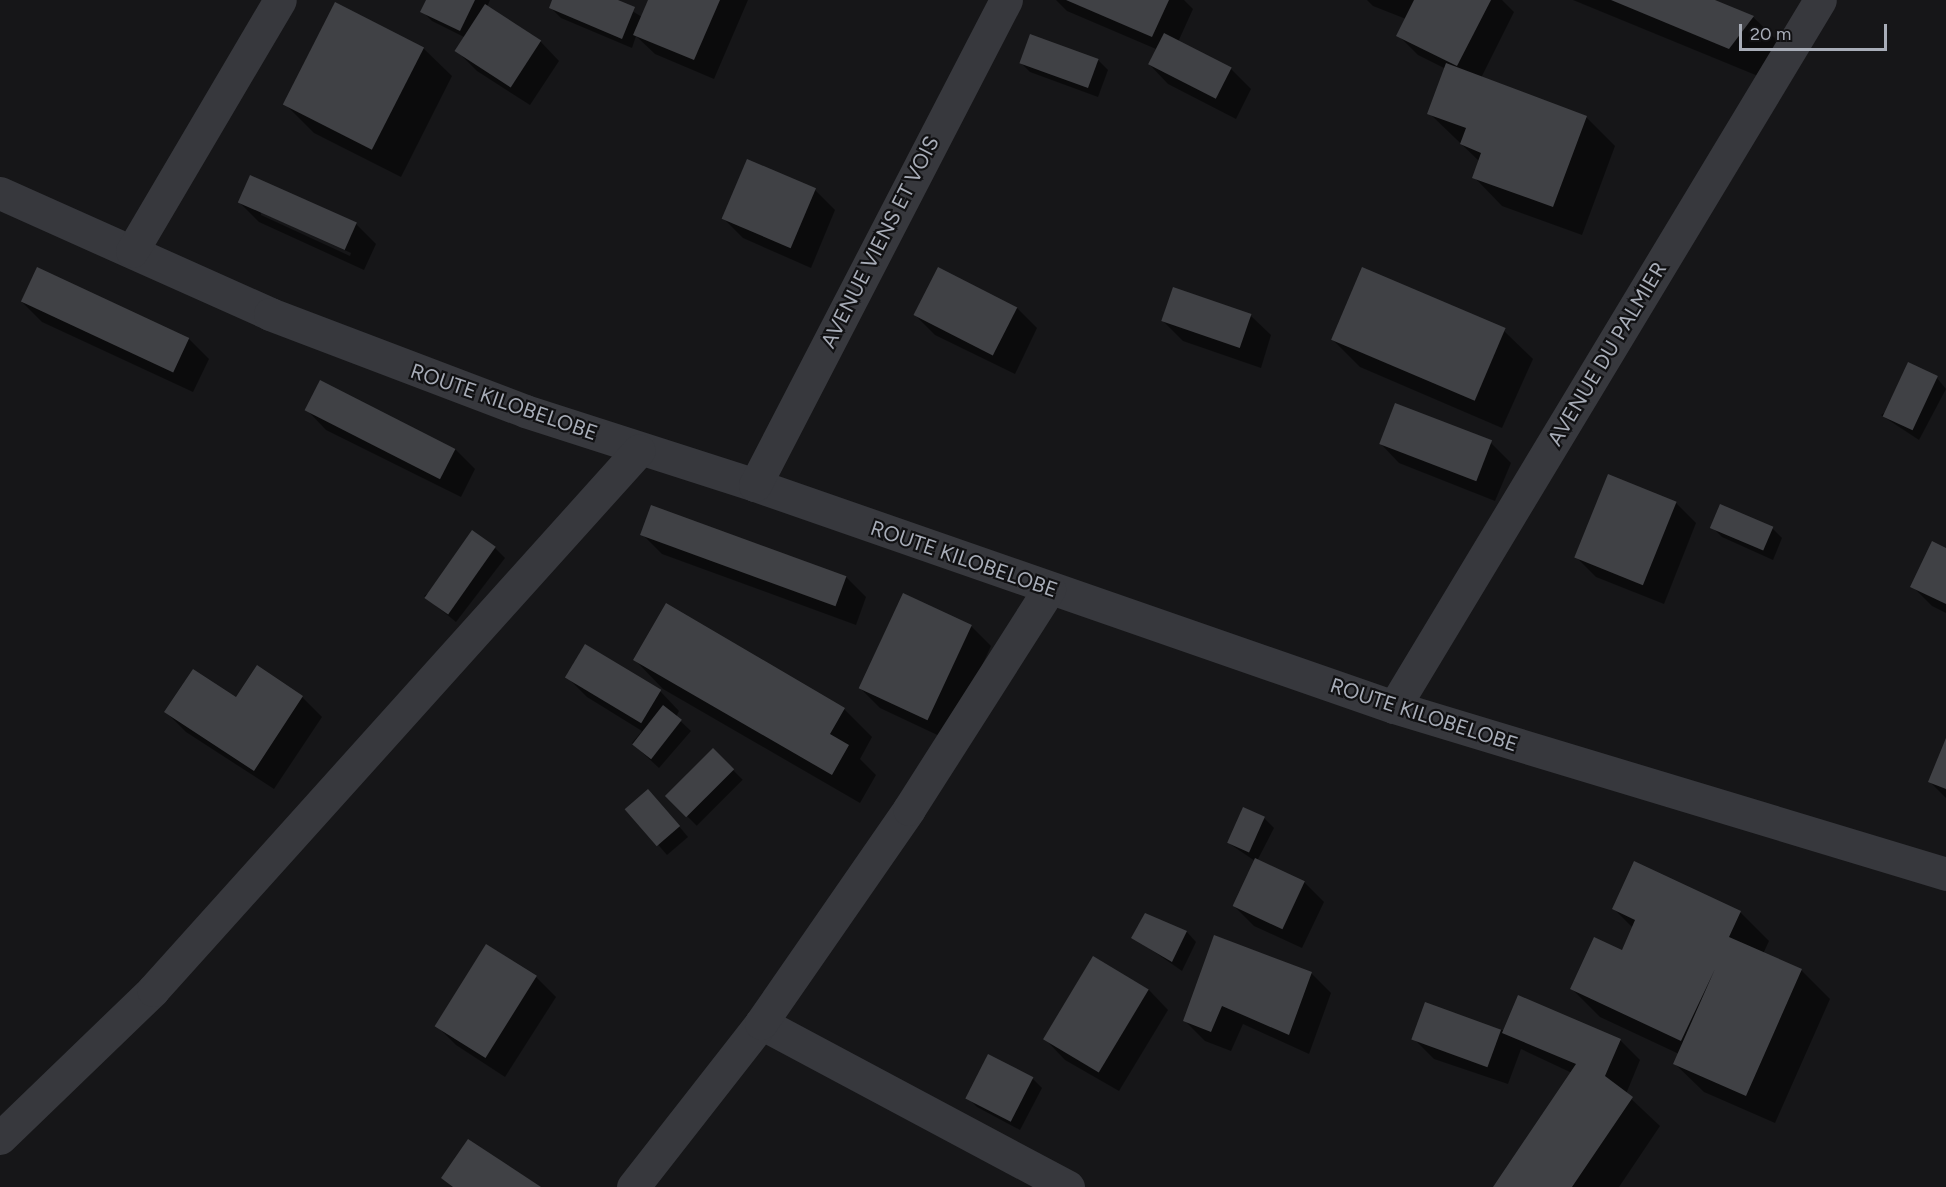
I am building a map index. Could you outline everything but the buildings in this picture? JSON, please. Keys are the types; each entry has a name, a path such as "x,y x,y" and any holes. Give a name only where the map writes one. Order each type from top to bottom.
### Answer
{"street":[{"path":"132,251 280,0"},
{"name":"AVENUE VIENS ET VOIS","path":"755,485 1006,0"},
{"name":"AVENUE DU PALMIER","path":"1394,707 1820,0"},
{"name":"ROUTE KILOBELOBE","path":"0,193 270,314 398,365 639,450 755,485 1394,707 1946,874"},
{"path":"0,1138 153,990 639,450"},
{"path":"633,1187 761,1023 909,809 1049,589"},
{"path":"761,1023 1068,1187"}]}
